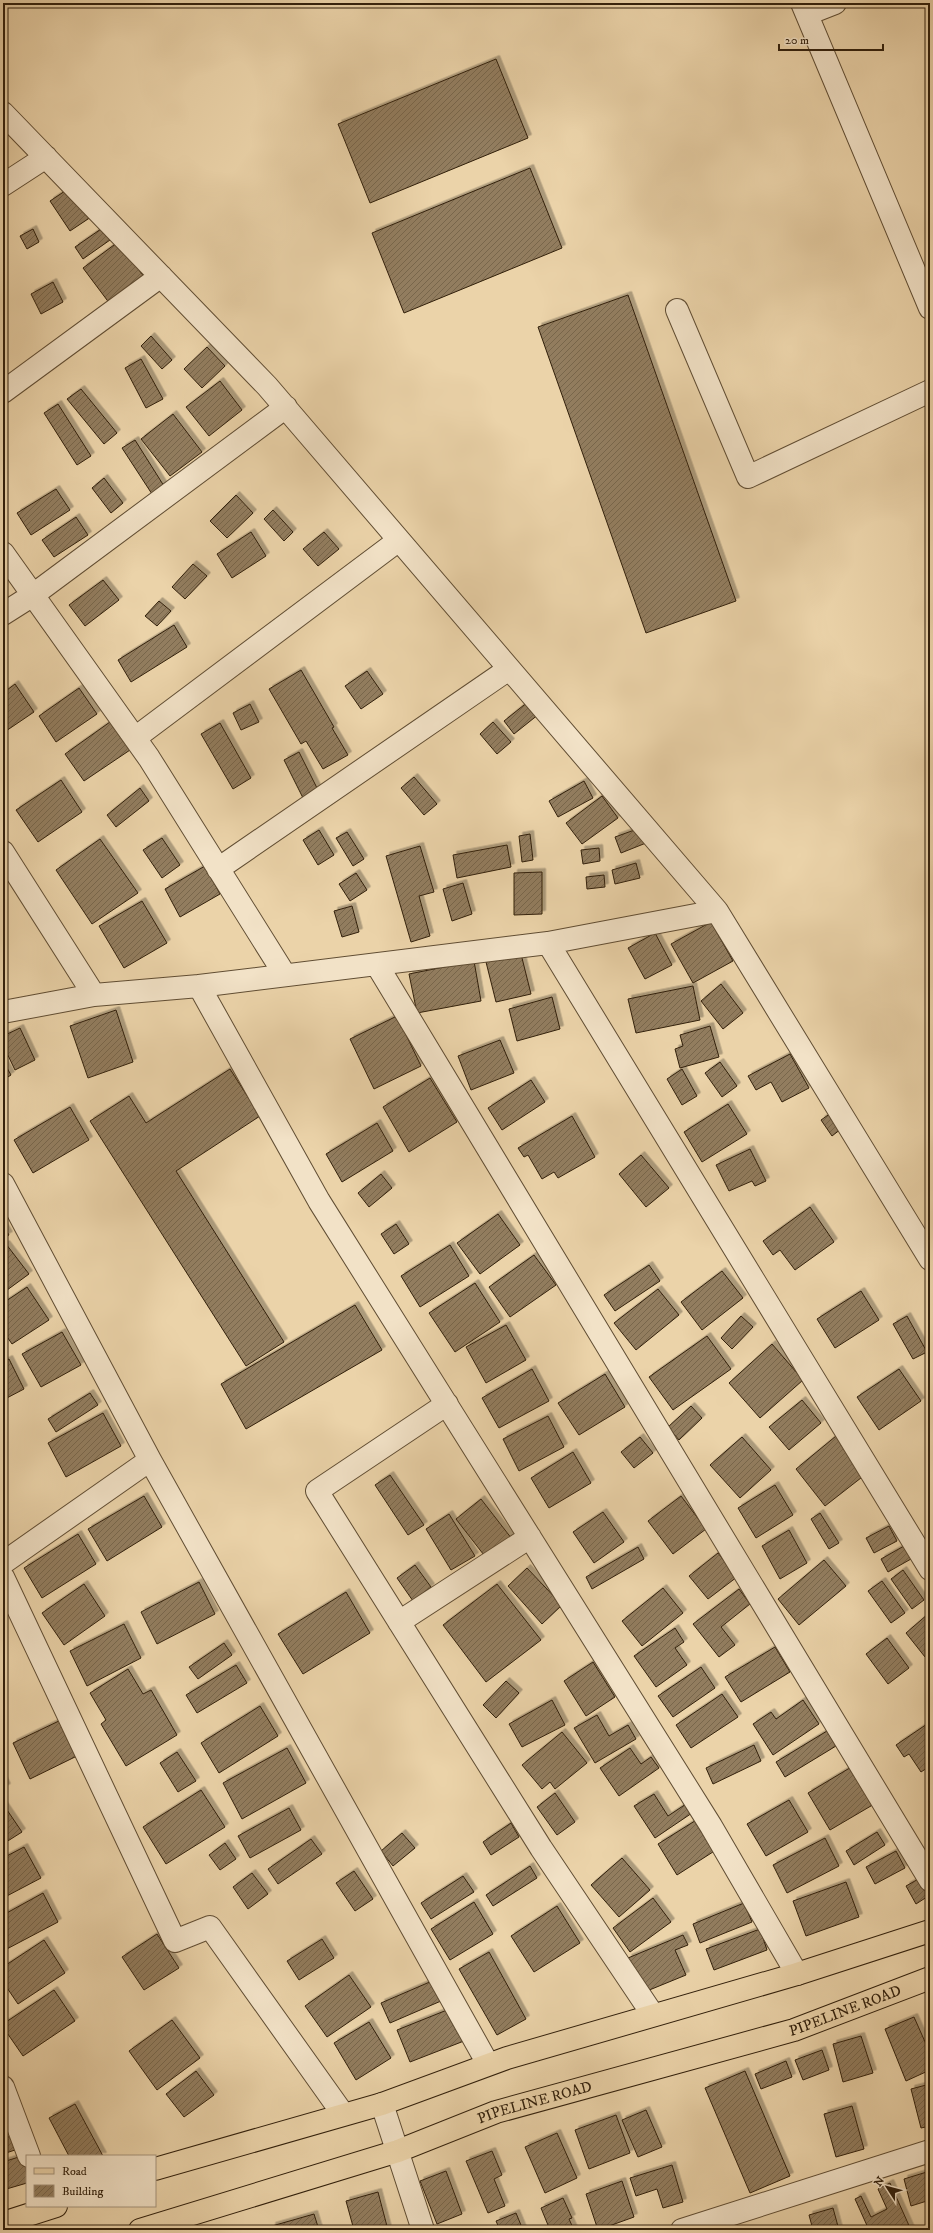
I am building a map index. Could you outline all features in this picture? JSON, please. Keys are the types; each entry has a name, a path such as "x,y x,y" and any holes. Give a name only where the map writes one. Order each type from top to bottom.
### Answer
{"main road":[{"path":"156,2169 382,2104 488,2064 798,1974 930,1932"},
{"name":"PIPELINE ROAD","path":"140,2230 398,2151 496,2112 794,2030 930,1978"},
{"path":"3,2223 51,2207"}],"street":[{"path":"835,3 805,9 930,308"},
{"path":"3,113 286,407 716,911 930,1259"},
{"path":"3,185 46,158"},
{"path":"3,392 161,276"},
{"path":"677,310 748,477 930,391"},
{"path":"3,614 33,595 286,407"},
{"path":"135,738 399,540"},
{"path":"3,553 135,738 285,975"},
{"path":"218,869 509,669"},
{"path":"3,852 94,994"},
{"path":"3,1012 94,994 199,986 548,944 716,911"},
{"path":"548,944 930,1570"},
{"path":"377,965 930,1880"},
{"path":"199,986 319,1201 711,1826 798,1974"},
{"path":"3,1184 150,1460 488,2064"},
{"path":"446,1404 317,1491 541,1848 653,2015"},
{"path":"3,1563 150,1460"},
{"path":"399,1622 530,1537"},
{"path":"3,1578 175,1941 210,1928 343,2114"},
{"path":"3,2087 29,2155"},
{"path":"382,2104 423,2230"},
{"path":"682,2230 930,2151"}],"building":[{"path":"496,59 528,138 370,203 338,124"},
{"path":"530,168 562,248 404,313 372,233"},
{"path":"71,187 91,217 70,231 50,201"},
{"path":"33,229 39,242 27,249 20,236"},
{"path":"101,229 110,240 83,259 75,247"},
{"path":"118,242 145,278 110,304 83,268"},
{"path":"53,282 63,302 41,314 31,294"},
{"path":"628,295 736,601 646,633 538,327"},
{"path":"151,336 172,360 162,369 141,346"},
{"path":"207,347 225,366 202,388 184,369"},
{"path":"141,359 163,399 146,408 125,368"},
{"path":"220,381 242,410 209,436 186,407"},
{"path":"81,389 117,433 104,444 67,399"},
{"path":"58,404 91,456 77,465 44,413"},
{"path":"173,414 202,452 170,476 141,439"},
{"path":"135,440 164,486 152,494 122,448"},
{"path":"104,478 123,503 111,513 92,488"},
{"path":"56,489 70,510 31,535 17,513"},
{"path":"236,495 253,513 227,538 210,521"},
{"path":"273,510 293,532 284,541 264,519"},
{"path":"76,517 88,535 54,557 42,540"},
{"path":"251,532 266,556 232,578 217,554"},
{"path":"324,532 339,549 318,566 303,549"},
{"path":"193,564 207,576 185,599 172,587"},
{"path":"103,580 119,600 85,626 69,605"},
{"path":"159,601 171,611 157,626 145,616"},
{"path":"174,625 187,647 131,682 118,660"},
{"path":"301,670 334,727 332,728 348,755 323,769 306,741 301,744 269,689"},
{"path":"367,671 383,694 361,709 345,686"},
{"path":"15,684 34,712 3,733 3,693"},
{"path":"79,688 97,714 56,742 39,716"},
{"path":"529,701 539,714 514,734 504,721"},
{"path":"250,704 259,722 241,730 233,713"},
{"path":"117,717 136,746 84,781 65,754"},
{"path":"493,722 511,742 497,754 480,734"},
{"path":"220,723 251,778 233,789 201,734"},
{"path":"299,752 321,796 306,804 284,760"},
{"path":"414,777 437,804 424,815 401,788"},
{"path":"61,780 82,812 38,842 16,810"},
{"path":"584,781 593,798 558,817 549,801"},
{"path":"140,788 149,801 116,827 107,815"},
{"path":"602,796 618,818 582,844 566,823"},
{"path":"640,828 646,843 621,853 615,837"},
{"path":"319,830 334,855 318,865 303,840"},
{"path":"347,832 364,859 353,866 336,838"},
{"path":"530,834 533,860 522,862 519,836"},
{"path":"162,838 180,865 162,878 143,850"},
{"path":"100,839 138,893 92,924 56,870"},
{"path":"507,845 511,867 457,878 453,855"},
{"path":"420,846 434,892 419,896 430,936 411,942 386,856"},
{"path":"599,848 600,861 583,864 581,850"},
{"path":"636,863 640,878 615,884 612,870"},
{"path":"205,866 220,894 180,917 165,889"},
{"path":"542,872 542,914 514,915 514,873"},
{"path":"356,873 367,890 350,901 339,884"},
{"path":"604,875 605,887 587,889 586,877"},
{"path":"463,883 472,914 452,921 443,889"},
{"path":"142,901 167,943 124,968 99,926"},
{"path":"352,906 359,932 342,937 334,911"},
{"path":"711,922 733,961 693,983 671,944"},
{"path":"655,933 672,965 645,979 628,948"},
{"path":"521,954 531,994 496,1002 486,962"},
{"path":"474,961 481,1001 417,1013 409,974"},
{"path":"721,984 743,1013 723,1029 701,1001"},
{"path":"693,986 700,1020 636,1033 628,999"},
{"path":"552,997 560,1029 517,1041 509,1009"},
{"path":"116,1010 133,1062 88,1078 70,1026"},
{"path":"397,1016 421,1066 374,1089 350,1039"},
{"path":"710,1026 719,1057 680,1068 675,1049 683,1046 680,1035"},
{"path":"20,1028 35,1060 15,1070 3,1045 3,1036"},
{"path":"500,1040 514,1073 471,1090 458,1056"},
{"path":"790,1054 809,1088 782,1102 771,1082 756,1090 748,1076"},
{"path":"3,1061 11,1075 3,1080"},
{"path":"720,1062 737,1086 722,1097 705,1073"},
{"path":"230,1069 260,1116 176,1171 284,1342 246,1366 90,1121 129,1096 146,1123"},
{"path":"682,1069 697,1096 682,1105 667,1079"},
{"path":"430,1078 457,1122 409,1152 383,1107"},
{"path":"531,1080 545,1102 502,1130 488,1108"},
{"path":"728,1104 747,1134 702,1162 684,1132"},
{"path":"70,1107 89,1140 33,1173 14,1140"},
{"path":"831,1113 841,1129 832,1136 821,1120"},
{"path":"572,1116 595,1157 558,1178 554,1172 542,1179 528,1155 524,1157 518,1148"},
{"path":"377,1123 393,1151 342,1182 326,1154"},
{"path":"750,1149 766,1181 755,1186 752,1181 729,1191 716,1165"},
{"path":"641,1155 669,1188 646,1207 619,1174"},
{"path":"381,1174 392,1188 369,1207 358,1193"},
{"path":"810,1207 834,1242 795,1270 780,1250 773,1255 763,1241"},
{"path":"498,1214 520,1245 480,1274 457,1243"},
{"path":"396,1224 409,1244 394,1254 381,1234"},
{"path":"3,1225 9,1235 3,1238"},
{"path":"6,1244 29,1274 3,1293 3,1246"},
{"path":"450,1245 469,1276 420,1307 401,1276"},
{"path":"534,1255 556,1285 510,1317 489,1287"},
{"path":"649,1265 660,1281 615,1311 604,1295"},
{"path":"722,1271 743,1298 702,1330 681,1302"},
{"path":"475,1283 500,1322 455,1352 429,1313"},
{"path":"27,1287 49,1320 12,1344 3,1331 3,1303"},
{"path":"658,1289 679,1315 636,1350 614,1323"},
{"path":"861,1291 879,1320 835,1348 817,1319"},
{"path":"355,1305 382,1350 246,1429 221,1384"},
{"path":"741,1316 753,1327 732,1349 721,1338"},
{"path":"907,1316 927,1352 913,1359 893,1324"},
{"path":"506,1325 526,1360 486,1383 466,1347"},
{"path":"62,1332 81,1365 41,1387 22,1354"},
{"path":"707,1336 731,1369 673,1410 649,1377"},
{"path":"772,1344 803,1380 760,1418 729,1383"},
{"path":"9,1359 24,1389 3,1400 3,1362"},
{"path":"532,1369 549,1401 499,1428 482,1398"},
{"path":"899,1369 921,1401 879,1430 857,1397"},
{"path":"605,1374 625,1407 579,1435 558,1403"},
{"path":"90,1393 98,1405 56,1432 48,1419"},
{"path":"802,1400 821,1423 789,1450 769,1427"},
{"path":"691,1406 702,1418 679,1440 668,1427"},
{"path":"103,1413 121,1446 66,1477 48,1443"},
{"path":"548,1416 564,1447 519,1471 503,1439"},
{"path":"836,1436 866,1474 825,1506 796,1469"},
{"path":"640,1437 653,1453 634,1468 621,1452"},
{"path":"742,1437 771,1470 740,1498 710,1465"},
{"path":"573,1452 591,1483 549,1508 531,1478"},
{"path":"390,1475 424,1525 408,1535 375,1485"},
{"path":"775,1485 793,1515 756,1538 738,1508"},
{"path":"144,1496 162,1527 107,1561 88,1529"},
{"path":"681,1496 706,1529 673,1554 648,1521"},
{"path":"481,1499 512,1539 487,1559 456,1519"},
{"path":"603,1512 624,1542 594,1563 573,1532"},
{"path":"820,1513 839,1543 829,1549 811,1519"},
{"path":"449,1514 475,1556 451,1570 426,1529"},
{"path":"889,1526 897,1541 874,1553 866,1538"},
{"path":"789,1530 807,1563 780,1579 762,1546"},
{"path":"78,1534 96,1564 42,1598 24,1568"},
{"path":"904,1546 911,1559 888,1572 881,1559"},
{"path":"638,1547 644,1559 592,1589 586,1577"},
{"path":"718,1553 737,1577 708,1599 689,1576"},
{"path":"824,1560 846,1586 799,1625 778,1599"},
{"path":"415,1565 431,1587 413,1601 397,1578"},
{"path":"527,1568 562,1605 542,1624 508,1586"},
{"path":"903,1570 924,1600 912,1609 891,1579"},
{"path":"882,1581 905,1613 891,1623 868,1591"},
{"path":"199,1582 215,1614 157,1644 141,1612"},
{"path":"84,1584 105,1616 64,1645 42,1613"},
{"path":"497,1584 541,1640 486,1682 443,1625"},
{"path":"663,1588 683,1613 642,1646 622,1621"},
{"path":"739,1589 750,1604 721,1627 735,1645 719,1657 693,1624"},
{"path":"346,1592 370,1633 303,1674 278,1634"},
{"path":"928,1614 930,1617 930,1652 925,1657 906,1633"},
{"path":"124,1624 141,1658 87,1686 70,1651"},
{"path":"675,1628 684,1642 675,1648 687,1665 656,1687 634,1656"},
{"path":"887,1638 909,1668 888,1684 866,1654"},
{"path":"224,1643 232,1655 198,1679 189,1667"},
{"path":"775,1647 790,1672 741,1702 725,1677"},
{"path":"593,1662 615,1697 586,1716 564,1681"},
{"path":"236,1665 247,1683 197,1713 186,1695"},
{"path":"701,1667 715,1688 673,1717 658,1696"},
{"path":"128,1669 143,1694 151,1690 177,1735 126,1766 101,1724 106,1720 90,1693"},
{"path":"506,1681 519,1693 496,1718 483,1705"},
{"path":"722,1694 738,1717 691,1748 676,1725"},
{"path":"552,1700 565,1725 522,1747 509,1724"},
{"path":"803,1700 819,1724 773,1755 753,1724 771,1712 776,1719"},
{"path":"260,1706 278,1736 219,1773 201,1743"},
{"path":"597,1715 609,1736 628,1725 636,1739 595,1763 574,1728"},
{"path":"61,1720 79,1755 30,1779 13,1743"},
{"path":"930,1722 930,1766 921,1772 909,1754 904,1757 896,1745"},
{"path":"827,1731 836,1746 785,1777 776,1762"},
{"path":"562,1732 587,1763 555,1789 550,1782 542,1789 522,1765"},
{"path":"754,1745 761,1761 713,1784 706,1768"},
{"path":"287,1748 306,1783 242,1819 223,1783"},
{"path":"630,1748 641,1764 651,1757 659,1768 619,1796 600,1768"},
{"path":"177,1752 196,1781 178,1792 160,1763"},
{"path":"853,1766 876,1803 830,1830 808,1793"},
{"path":"3,1779 7,1787 3,1789"},
{"path":"201,1790 225,1827 166,1864 143,1827"},
{"path":"555,1793 575,1822 557,1835 537,1807"},
{"path":"654,1794 668,1816 689,1802 695,1811 655,1838 634,1806"},
{"path":"789,1800 808,1832 766,1856 747,1824"},
{"path":"3,1804 22,1832 3,1844"},
{"path":"289,1808 301,1830 250,1858 238,1836"},
{"path":"698,1819 716,1850 677,1875 658,1844"},
{"path":"511,1823 519,1837 491,1855 483,1842"},
{"path":"877,1832 885,1845 854,1865 846,1851"},
{"path":"402,1833 415,1848 393,1866 381,1851"},
{"path":"825,1838 839,1866 787,1893 773,1865"},
{"path":"311,1839 322,1854 278,1884 268,1869"},
{"path":"225,1843 236,1859 220,1870 209,1855"},
{"path":"24,1847 41,1878 3,1898 3,1858"},
{"path":"896,1851 905,1868 875,1884 866,1867"},
{"path":"622,1858 650,1890 619,1917 591,1885"},
{"path":"530,1866 537,1878 493,1906 486,1895"},
{"path":"354,1871 373,1899 355,1911 336,1883"},
{"path":"252,1873 268,1894 248,1909 233,1887"},
{"path":"463,1876 474,1892 431,1919 421,1903"},
{"path":"922,1877 930,1890 930,1895 916,1904 906,1886"},
{"path":"846,1882 859,1917 806,1936 793,1901"},
{"path":"43,1893 58,1922 3,1951 3,1915"},
{"path":"653,1898 671,1922 630,1952 613,1928"},
{"path":"474,1902 493,1934 450,1960 431,1929"},
{"path":"744,1903 752,1922 700,1943 693,1924"},
{"path":"557,1906 580,1943 534,1972 511,1936"},
{"path":"760,1929 767,1950 714,1970 706,1949"},
{"path":"157,1934 179,1968 144,1990 122,1957"},
{"path":"683,1935 688,1945 675,1950 686,1975 642,1993 628,1958"},
{"path":"322,1939 334,1958 299,1980 287,1961"},
{"path":"44,1940 65,1973 18,2004 3,1982 3,1967"},
{"path":"489,1952 526,2019 497,2035 459,1969"},
{"path":"349,1975 371,2007 327,2037 305,2006"},
{"path":"432,1981 441,2001 390,2023 381,2003"},
{"path":"54,1990 75,2021 23,2056 3,2027 3,2024"},
{"path":"452,2008 464,2041 410,2062 397,2030"},
{"path":"914,2017 930,2053 930,2070 906,2081 885,2029"},
{"path":"172,2020 200,2058 157,2090 129,2051"},
{"path":"369,2022 391,2058 356,2080 334,2043"},
{"path":"861,2036 873,2073 843,2082 833,2044"},
{"path":"822,2050 829,2070 803,2080 795,2060"},
{"path":"786,2061 792,2077 761,2089 755,2074"},
{"path":"196,2071 214,2095 184,2117 166,2094"},
{"path":"745,2071 790,2176 750,2193 705,2088"},
{"path":"930,2084 930,2126 921,2128 911,2089"},
{"path":"75,2104 102,2155 68,2155 49,2118"},
{"path":"852,2106 864,2149 836,2157 824,2114"},
{"path":"646,2110 662,2147 638,2157 622,2120"},
{"path":"616,2115 630,2153 589,2169 575,2130"},
{"path":"557,2133 577,2178 545,2193 525,2147"},
{"path":"11,2136 15,2150 3,2154 3,2139"},
{"path":"492,2151 502,2175 494,2179 505,2206 488,2213 466,2161"},
{"path":"25,2155 26,2183 3,2190 3,2162"},
{"path":"672,2165 683,2202 663,2208 657,2189 636,2196 630,2178"},
{"path":"446,2171 462,2214 437,2224 420,2181"},
{"path":"930,2171 930,2200 911,2206 904,2179"},
{"path":"622,2181 634,2217 598,2230 586,2194"},
{"path":"890,2183 911,2230 869,2230 855,2199 861,2196 871,2217 887,2209 878,2189"},
{"path":"378,2192 388,2230 354,2230 346,2201"},
{"path":"563,2198 572,2218 569,2219 574,2230 550,2230 541,2208"},
{"path":"833,2208 839,2230 813,2230 809,2215"},
{"path":"516,2213 523,2230 500,2230 496,2221"},
{"path":"314,2214 319,2230 273,2230 272,2226"}]}
